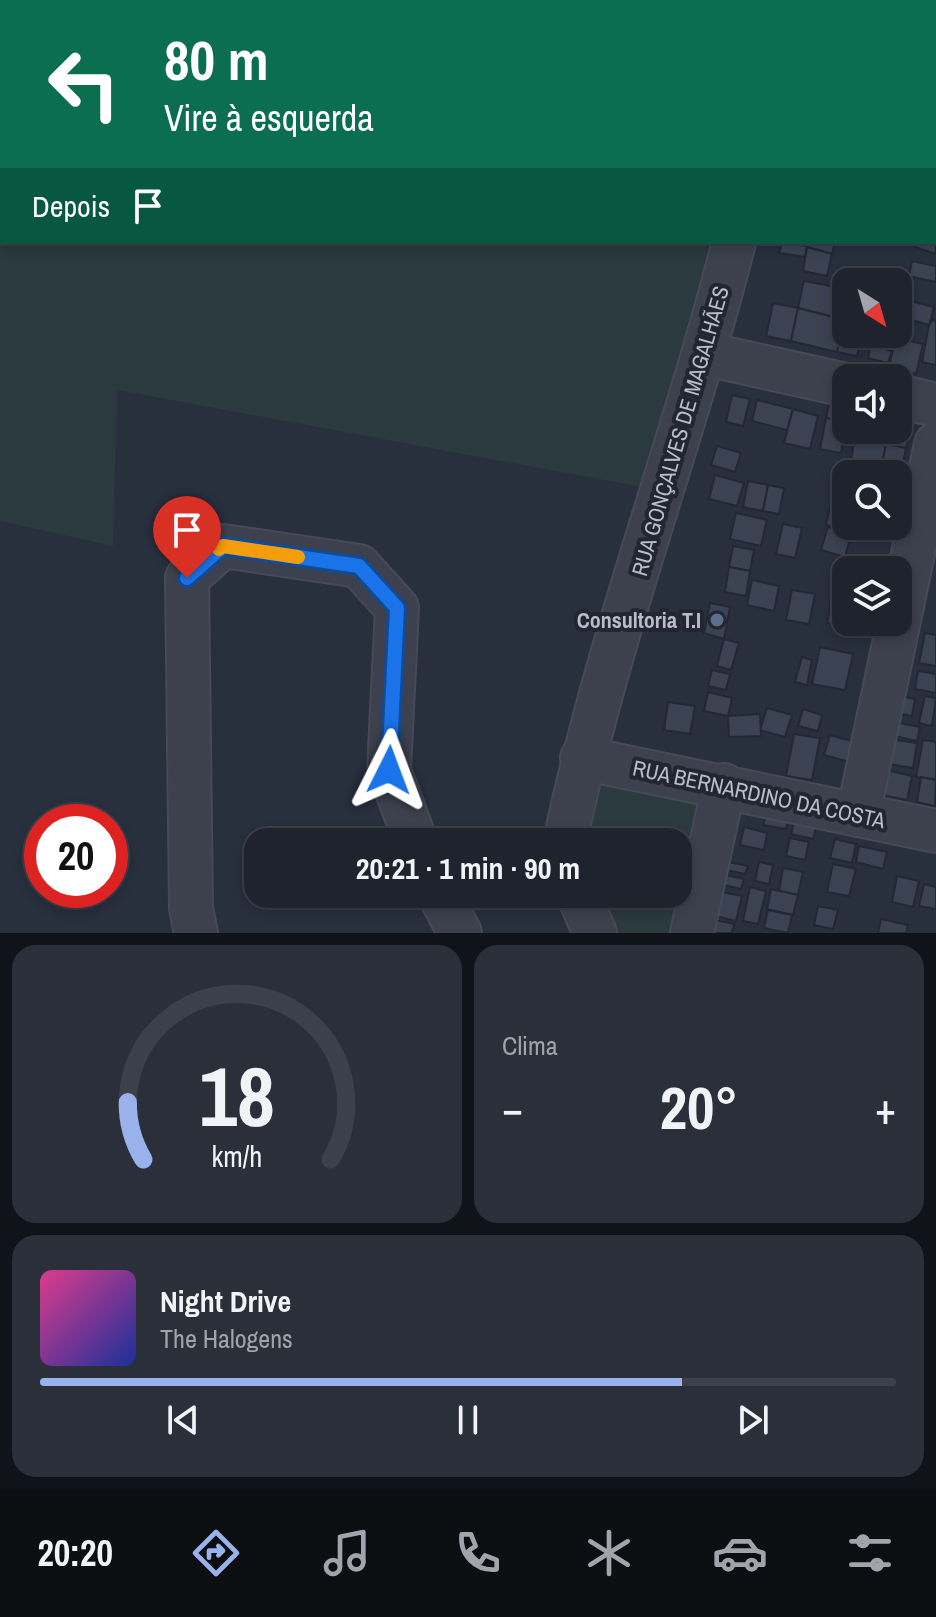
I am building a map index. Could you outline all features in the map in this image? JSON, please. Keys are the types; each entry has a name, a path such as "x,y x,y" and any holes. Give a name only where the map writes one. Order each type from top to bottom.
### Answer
{"street":[{"name":"RUA GONÇALVES DE MAGALHÃES","path":"568,828 582,758 706,354 734,244"},
{"path":"706,354 832,382"},
{"path":"912,399 936,405"},
{"path":"858,815 936,444"},
{"path":"196,933 191,908 187,578 223,546 359,566 397,608 389,770 411,828"},
{"name":"RUA BERNARDINO DA COSTA","path":"582,758 936,831"},
{"path":"692,933 724,785"},
{"path":"447,908 460,933"},
{"path":"584,908 595,933"}],"shaded area":[{"path":"0,244 709,244 647,488 117,390 113,546 0,521"},
{"path":"581,765 718,781 692,933 590,933 578,908 692,908 692,828 560,828"}],"building":[{"path":"781,244 807,246 805,257 779,253"},
{"path":"808,244 834,244 832,254 807,247"},
{"path":"916,244 935,244 936,254 915,247"},
{"path":"807,247 832,254 827,276 803,271"},
{"path":"912,261 936,266 936,282 912,277"},
{"path":"804,281 832,286 832,316 798,308"},
{"path":"912,302 934,307 929,325 912,320"},
{"path":"773,303 798,308 791,341 766,336"},
{"path":"798,308 832,317 832,348 838,348 837,352 791,341"},
{"path":"936,321 936,365 922,362 929,325"},
{"path":"912,342 923,344 916,374 912,373 912,364 890,364 893,348 912,348"},
{"path":"838,348 858,348 857,356 837,352"},
{"path":"870,348 892,351 888,363 868,358"},
{"path":"832,391 832,419 826,418"},
{"path":"732,395 750,399 743,426 726,422"},
{"path":"757,400 793,409 787,430 752,421"},
{"path":"793,409 818,416 810,449 784,443"},
{"path":"826,418 832,419 832,444 842,444 841,453 820,449"},
{"path":"854,444 886,444 883,460 851,460"},
{"path":"885,444 907,444 906,448"},
{"path":"886,444 906,448 904,460 883,460"},
{"path":"717,446 741,453 735,472 711,465"},
{"path":"715,475 744,483 737,506 709,499"},
{"path":"748,481 768,485 763,511 743,507"},
{"path":"768,485 784,488 779,514 763,511"},
{"path":"832,499 832,526 826,525"},
{"path":"736,513 767,520 761,546 730,539"},
{"path":"783,524 802,528 795,558 776,554"},
{"path":"828,527 832,528 832,540 849,540 845,556 821,550"},
{"path":"733,546 754,550 750,571 729,567"},
{"path":"729,567 750,571 746,596 725,592"},
{"path":"752,580 779,586 774,611 747,605"},
{"path":"792,590 815,594 809,624 786,620"},
{"path":"832,597 832,624 827,623"},
{"path":"710,603 730,607 724,639 704,633"},
{"path":"925,633 936,635 936,666 919,663"},
{"path":"724,639 739,643 731,670 717,666"},
{"path":"820,647 853,654 845,690 812,684"},
{"path":"802,657 812,660 807,685 795,682"},
{"path":"712,670 730,674 726,690 708,686"},
{"path":"918,671 936,674 936,693 915,689"},
{"path":"708,692 732,698 728,716 704,711"},
{"path":"895,695 915,699 912,716 892,712"},
{"path":"925,696 936,698 932,726 919,723"},
{"path":"668,702 695,706 690,734 664,730"},
{"path":"767,708 792,715 785,737 760,730"},
{"path":"803,709 822,715 818,731 798,726"},
{"path":"760,714 761,736 729,737 728,716"},
{"path":"889,721 920,727 917,741 886,734"},
{"path":"794,734 820,738 812,780 786,776"},
{"path":"830,735 855,742 850,762 824,755"},
{"path":"887,739 917,743 913,768 882,763"},
{"path":"923,740 936,742 936,780 916,777"},
{"path":"882,769 912,776 907,800 876,794"},
{"path":"921,777 936,780 935,806 917,802"},
{"path":"768,805 790,810 786,829 763,825"},
{"path":"797,812 819,816 813,839 791,834"},
{"path":"744,827 767,833 764,850 740,845"},
{"path":"790,838 809,842 805,860 786,856"},
{"path":"835,839 856,844 852,863 830,858"},
{"path":"859,846 887,852 883,869 856,862"},
{"path":"728,862 748,866 745,874 726,870"},
{"path":"759,862 773,865 769,884 755,881"},
{"path":"833,864 856,869 849,896 827,892"},
{"path":"783,868 803,872 798,895 779,891"},
{"path":"722,874 744,879 741,889 720,884"},
{"path":"897,876 919,881 913,907 892,902"},
{"path":"924,884 936,887 936,909 919,906"},
{"path":"750,887 766,891 758,924 743,921"},
{"path":"771,889 798,895 793,915 767,909"},
{"path":"722,892 742,896 736,921 716,916"},
{"path":"818,906 838,910 833,929 814,925"},
{"path":"768,910 792,915 788,933 764,928"},
{"path":"881,919 908,925 906,933 878,933"},
{"path":"715,920 734,924 732,933 712,933"}],"slow traffic":[{"path":"219,549 223,546 298,557"}],"place":[{"name":"Consultoria T.I","path":"717,620"}],"route":[{"path":"187,578 223,546 359,566 397,608 389,770"}]}
